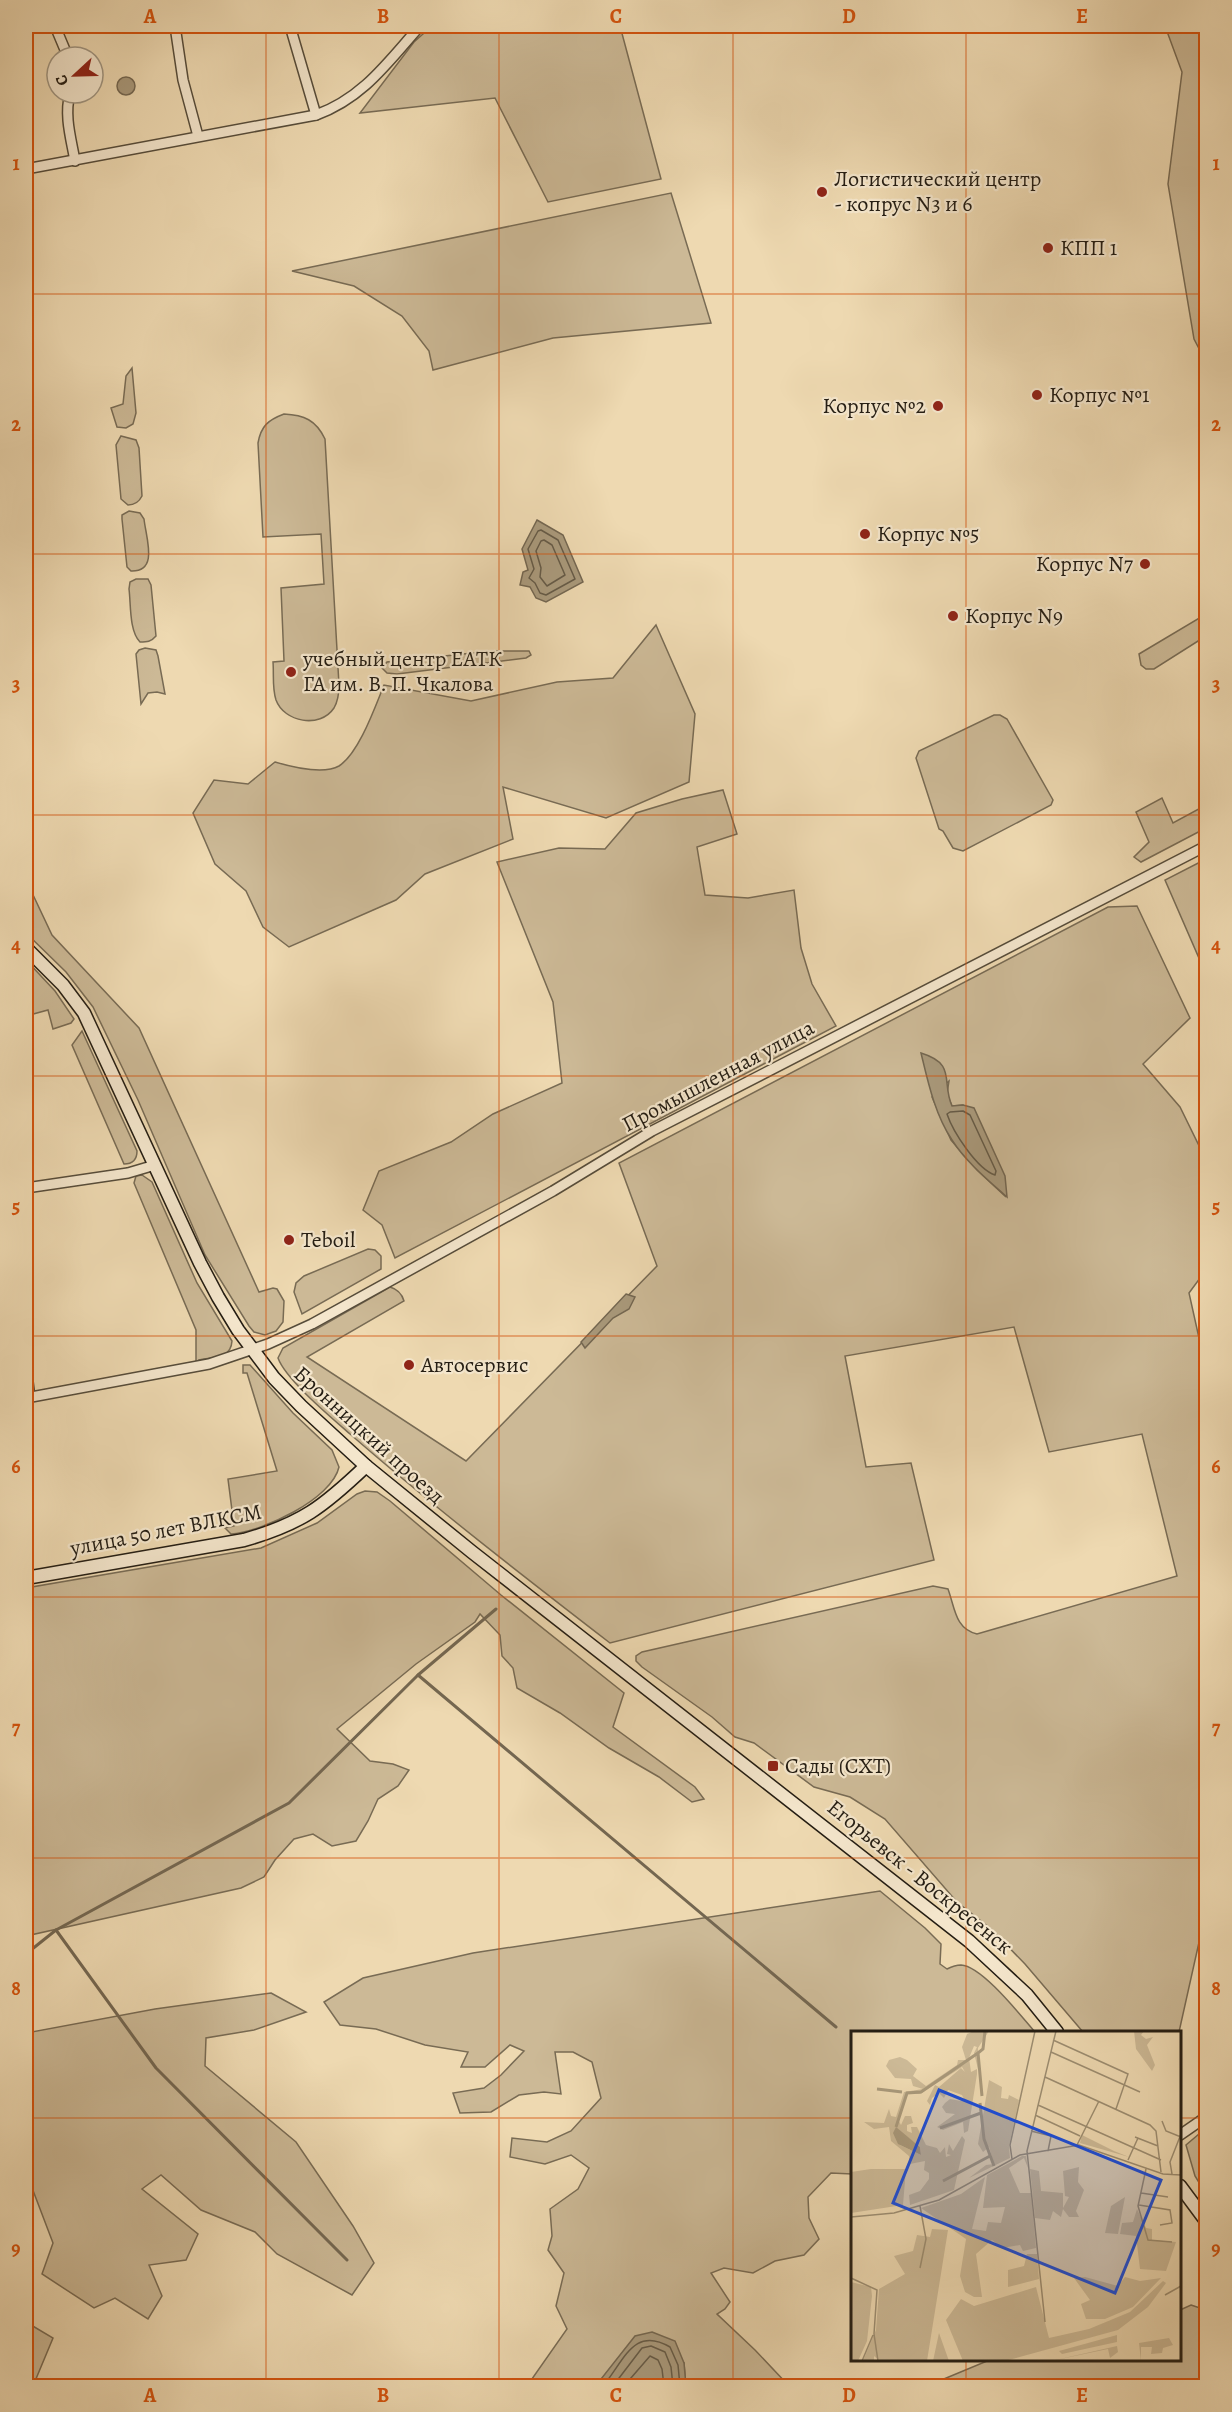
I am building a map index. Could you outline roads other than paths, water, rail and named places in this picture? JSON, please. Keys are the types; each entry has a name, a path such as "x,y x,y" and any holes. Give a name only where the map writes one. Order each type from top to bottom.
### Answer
{"main road":[{"name":"Бронницкий проезд","path":"26,948 63,985 84,1013 218,1297 274,1378 366,1466 472,1552 746,1765"},
{"name":"улица 50 лет ВЛКСМ","path":"26,1578 244,1540 268,1533 314,1512 336,1495 366,1466"},
{"name":"Егорьевск - Воскресенск","path":"746,1765 997,1964 1057,2031"},
{"path":"1181,2189 1206,2221"}],"street":[{"path":"55,26 63,45"},
{"path":"175,26 183,80 198,136"},
{"path":"290,26 316,115"},
{"path":"26,169 316,115 332,109 361,91 420,26"},
{"path":"67,105 75,161"},
{"name":"Промышленная улица","path":"28,1398 209,1364 253,1350 312,1324 553,1191 652,1131 1206,846"},
{"path":"26,1188 128,1173 155,1166"},
{"path":"26,1367 28,1398"},
{"path":"1181,2134 1206,2118"}],"water":[{"path":"126,77 132,80 135,86 132,92 126,95 120,92 117,86 120,80"},
{"path":"537,520 563,535 583,582 546,602 536,598 530,587 520,585 523,572 528,570 522,549"},
{"path":"921,1053 932,1057 944,1068 952,1106 963,1105 974,1108 1005,1176 1007,1197 971,1163 946,1130 933,1098"},
{"path":"626,1294 635,1297 629,1309 613,1318 585,1348 581,1342"},
{"path":"652,2332 675,2341 684,2363 686,2386 599,2386 601,2379 635,2336"}],"waterway":[{"path":"26,1954 56,1930 289,1803 418,1675 496,1609"},
{"path":"418,1675 836,2027"},
{"path":"56,1930 156,2068 347,2260"}],"place":[{"name":"Логистический центр - копрус N3 и 6","path":"822,192"},
{"name":"КПП 1","path":"1048,248"},
{"name":"Корпус №1","path":"1037,395"},
{"name":"Корпус №2","path":"938,406"},
{"name":"Корпус №5","path":"865,534"},
{"name":"Корпус N7","path":"1145,564"},
{"name":"Корпус N9","path":"953,616"},
{"name":"учебный центр ЕАТК ГА им. В. П. Чкалова","path":"291,672"},
{"name":"Teboil","path":"289,1240"},
{"name":"Автосервис","path":"409,1365"},
{"name":"Сады (СХТ)","path":"773,1766"}]}
